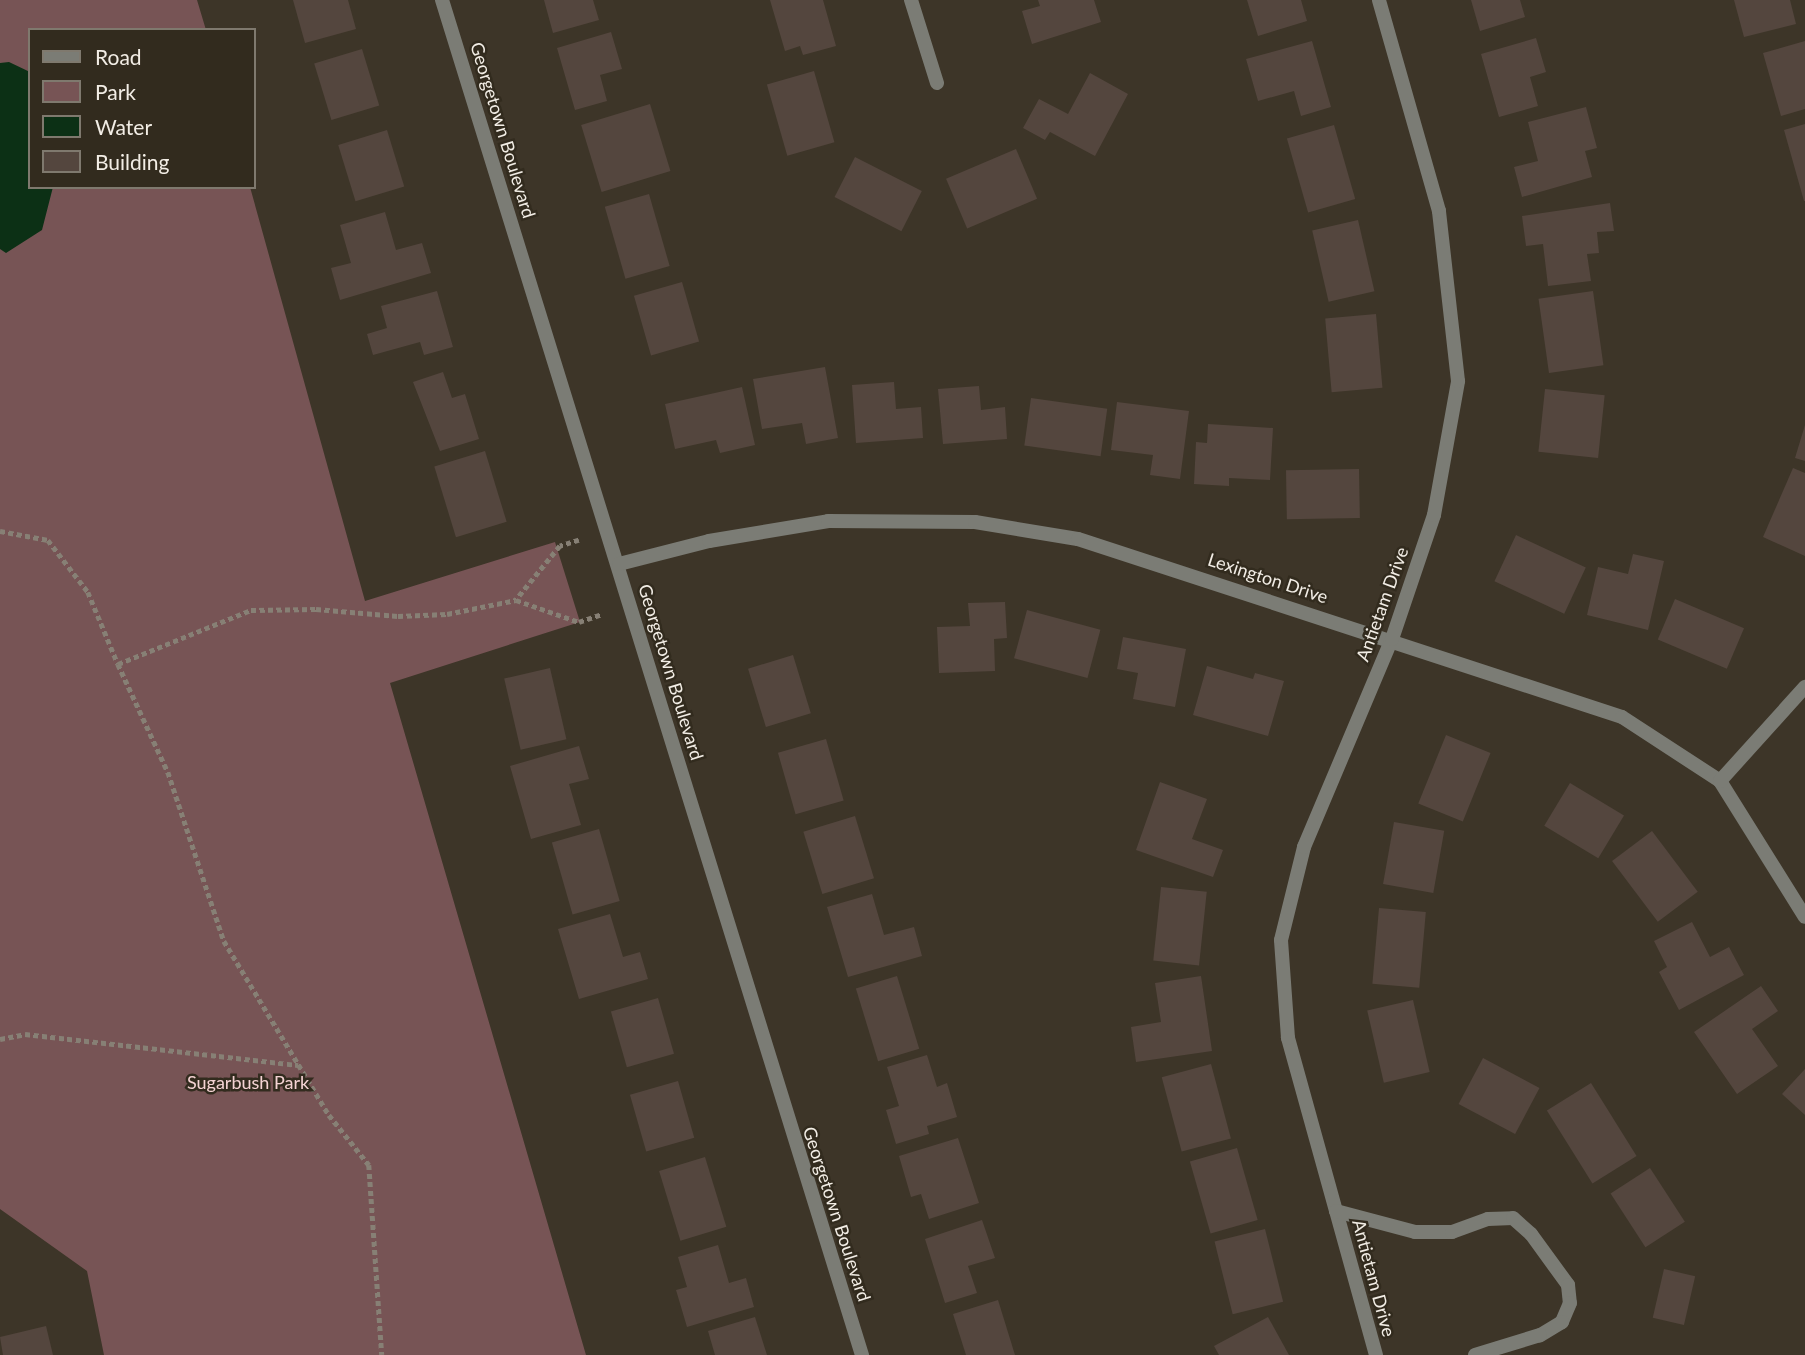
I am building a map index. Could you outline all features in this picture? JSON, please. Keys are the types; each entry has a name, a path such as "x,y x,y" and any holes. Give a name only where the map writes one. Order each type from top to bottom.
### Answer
{"street":[{"name":"Georgetown Boulevard","path":"442,0 862,1355"},
{"path":"911,0 937,83"},
{"name":"Antietam Drive","path":"1376,1355 1288,1038 1281,940 1304,848 1392,639 1434,515 1458,382 1439,211 1379,0"},
{"name":"Lexington Drive","path":"619,564 709,541 828,521 975,522 1078,539 1392,639 1622,717 1720,780 1805,917"},
{"path":"1720,780 1805,687"},
{"name":"Antietam Drive","path":"1336,1211 1415,1232 1452,1232 1488,1219 1514,1218 1531,1234 1568,1285 1570,1303 1562,1322 1540,1335 1475,1355"}],"path":[{"path":"0,531 48,540 88,592 168,772 224,941 329,1115 369,1165 382,1355"},
{"path":"516,600 561,546 579,540"},
{"path":"118,664 251,610 316,609 398,616 447,614 516,600 579,622 602,614"},
{"path":"0,1039 25,1034 299,1065"}],"green space":[{"name":"Sugarbush Park","path":"0,0 197,0 205,28 28,28 28,189 251,189 365,601 555,542 580,622 390,683 586,1355 104,1355 87,1271 0,1209"}],"water":[{"path":"9,62 28,71 28,189 52,189 42,230 6,253 0,249 0,63"}],"building":[{"path":"293,0 348,0 356,29 305,43"},
{"path":"544,0 593,0 599,20 553,33"},
{"path":"770,0 823,0 836,46 803,55 800,46 785,51"},
{"path":"1038,0 1094,0 1101,22 1032,44 1022,11 1040,6"},
{"path":"1247,0 1301,0 1307,21 1258,36"},
{"path":"1471,0 1520,0 1525,17 1480,31"},
{"path":"1734,0 1790,0 1796,24 1744,37"},
{"path":"611,32 622,69 600,75 607,101 575,110 557,48"},
{"path":"1536,38 1546,72 1530,77 1538,106 1499,117 1481,54"},
{"path":"1312,41 1331,107 1301,116 1294,91 1258,101 1246,59"},
{"path":"1805,41 1805,109 1781,116 1763,53"},
{"path":"362,49 379,105 331,120 314,64"},
{"path":"814,71 834,142 787,156 767,85"},
{"path":"1090,73 1128,94 1095,156 1050,132 1045,140 1023,128 1039,99 1068,114"},
{"path":"650,104 670,171 602,192 581,125"},
{"path":"1586,107 1597,148 1585,151 1592,177 1522,197 1514,167 1538,161 1528,122"},
{"path":"1805,124 1805,201 1804,201 1784,130"},
{"path":"1334,125 1355,199 1308,213 1287,139"},
{"path":"387,130 404,186 355,201 338,145"},
{"path":"1016,149 1037,199 967,228 946,179"},
{"path":"855,157 922,191 901,231 835,197"},
{"path":"649,194 670,266 625,279 605,207"},
{"path":"1610,203 1614,231 1597,232 1599,253 1587,254 1591,281 1548,286 1543,244 1526,246 1522,216"},
{"path":"385,212 396,250 422,243 431,273 340,300 331,268 351,263 340,225"},
{"path":"1358,220 1374,291 1329,302 1312,231"},
{"path":"682,282 699,342 651,355 634,296"},
{"path":"437,291 453,347 424,355 420,342 373,355 367,334 387,328 381,306"},
{"path":"1593,291 1603,365 1549,373 1539,299"},
{"path":"1376,314 1382,388 1332,392 1325,318"},
{"path":"825,367 838,438 806,444 802,423 762,429 753,379"},
{"path":"443,372 452,398 465,394 479,439 440,451 413,382"},
{"path":"894,382 896,409 921,407 923,438 856,443 852,385"},
{"path":"979,386 981,410 1005,407 1007,439 943,444 938,389"},
{"path":"742,387 755,445 720,453 716,440 675,449 665,404"},
{"path":"1545,389 1605,395 1598,458 1538,452"},
{"path":"1031,398 1107,409 1101,456 1024,446"},
{"path":"1117,402 1189,411 1180,479 1150,475 1153,455 1111,450"},
{"path":"1208,424 1273,428 1270,480 1229,478 1229,486 1194,484 1196,442 1207,443"},
{"path":"1805,425 1805,461 1795,458"},
{"path":"485,451 507,522 456,537 434,466"},
{"path":"1793,468 1805,473 1805,556 1763,537"},
{"path":"1359,469 1360,518 1287,519 1286,470"},
{"path":"1516,535 1586,568 1564,614 1494,581"},
{"path":"1633,554 1664,561 1648,630 1587,615 1598,567 1628,574"},
{"path":"1675,599 1744,628 1727,669 1658,640"},
{"path":"1005,602 1007,638 994,639 995,671 939,673 937,627 970,626 968,603"},
{"path":"1027,610 1100,630 1087,678 1014,658"},
{"path":"1123,637 1186,649 1175,707 1133,699 1138,673 1117,669"},
{"path":"793,655 811,713 766,727 748,669"},
{"path":"1207,666 1253,679 1255,673 1284,681 1268,736 1193,715"},
{"path":"550,668 566,739 521,750 504,679"},
{"path":"1446,735 1491,753 1463,822 1418,804"},
{"path":"826,739 844,801 796,814 778,753"},
{"path":"579,746 589,779 569,784 581,825 531,839 510,766"},
{"path":"1160,782 1207,799 1192,839 1223,850 1213,877 1136,850"},
{"path":"1570,783 1624,815 1598,858 1544,826"},
{"path":"855,816 874,878 822,894 803,832"},
{"path":"1394,822 1444,831 1433,893 1383,884"},
{"path":"599,829 620,901 573,915 552,843"},
{"path":"1652,831 1698,892 1658,922 1612,861"},
{"path":"1161,887 1207,892 1199,965 1153,961"},
{"path":"872,894 884,935 914,927 922,956 848,977 827,907"},
{"path":"1379,908 1426,912 1419,988 1372,984"},
{"path":"610,914 623,957 640,952 648,979 579,999 558,929"},
{"path":"1692,922 1710,957 1729,947 1744,975 1679,1010 1659,972 1667,967 1654,941"},
{"path":"897,976 919,1049 878,1061 856,989"},
{"path":"1201,976 1212,1051 1136,1062 1131,1027 1161,1022 1155,983"},
{"path":"1761,986 1778,1011 1752,1029 1778,1066 1737,1094 1694,1032"},
{"path":"658,998 674,1054 627,1067 611,1012"},
{"path":"1413,1000 1430,1072 1384,1083 1367,1011"},
{"path":"927,1055 937,1087 947,1083 957,1117 927,1126 929,1134 896,1144 886,1110 899,1106 887,1067"},
{"path":"1483,1058 1540,1088 1515,1134 1459,1104"},
{"path":"1211,1064 1231,1138 1182,1152 1162,1077"},
{"path":"1805,1069 1805,1115 1782,1094"},
{"path":"678,1081 694,1138 646,1151 630,1095"},
{"path":"1591,1083 1637,1156 1592,1183 1547,1111"},
{"path":"958,1138 979,1203 929,1219 921,1194 911,1197 899,1156"},
{"path":"1237,1148 1258,1220 1211,1234 1190,1162"},
{"path":"705,1157 726,1227 680,1241 659,1171"},
{"path":"1650,1168 1685,1222 1645,1247 1611,1194"},
{"path":"982,1220 995,1258 968,1266 977,1293 945,1303 925,1239"},
{"path":"1265,1229 1283,1302 1233,1314 1215,1242"},
{"path":"718,1245 729,1283 746,1278 754,1307 687,1327 676,1290 687,1287 678,1257"},
{"path":"1664,1269 1695,1276 1684,1325 1653,1318"},
{"path":"998,1300 1015,1355 966,1355 953,1314"},
{"path":"755,1317 767,1355 715,1355 708,1331"},
{"path":"1268,1317 1289,1355 1219,1355 1214,1346"},
{"path":"46,1326 53,1355 3,1355 0,1337"}]}
